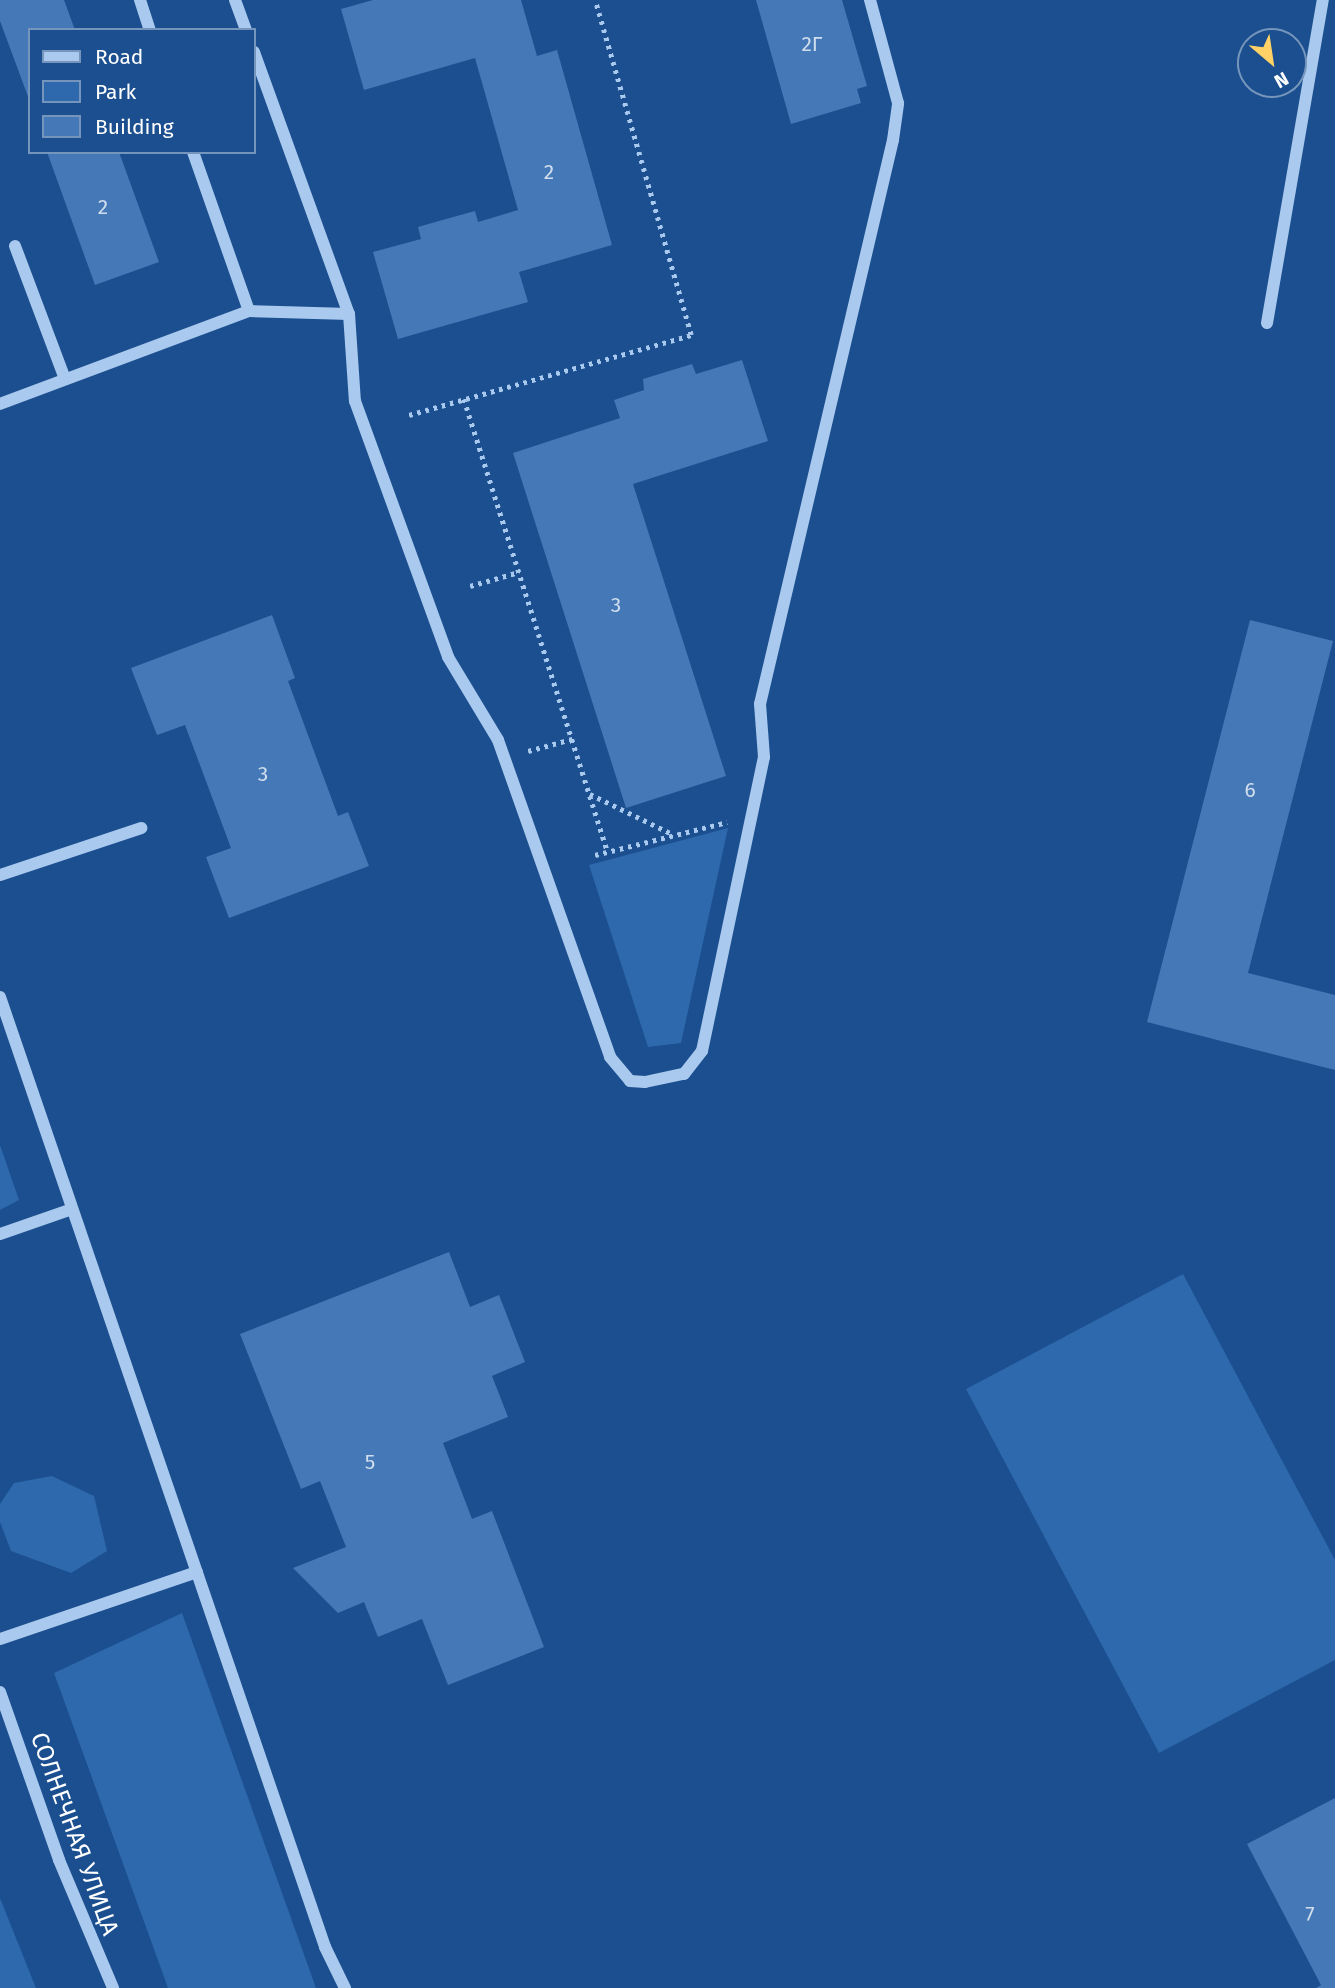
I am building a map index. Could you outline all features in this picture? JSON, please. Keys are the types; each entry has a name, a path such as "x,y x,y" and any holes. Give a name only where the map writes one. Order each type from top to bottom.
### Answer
{"street":[{"path":"140,0 149,28"},
{"path":"235,0 245,28"},
{"path":"256,58 349,314 355,401 448,657 498,740 610,1057 630,1081 670,1079 684,1074 702,1051 764,757 760,704 893,140 898,103 870,0"},
{"path":"1267,323 1323,0"},
{"path":"194,154 249,311"},
{"path":"15,246 65,379"},
{"path":"0,404 249,311 349,314"},
{"path":"0,875 141,828"},
{"path":"0,997 325,1947 345,1988"},
{"path":"0,1234 72,1209"},
{"path":"0,1639 197,1572"},
{"name":"СОЛНЕЧНАЯ УЛИЦА","path":"0,1692 59,1860 113,1988"}],"path":[{"path":"409,415 691,335 595,0"},
{"path":"464,399 608,852"},
{"path":"470,586 519,572"},
{"path":"528,751 572,739"},
{"path":"590,794 673,835"},
{"path":"594,855 752,816"}],"green space":[{"path":"728,828 681,1043 648,1047 589,865"},
{"path":"0,1145 19,1200 0,1210"},
{"path":"1183,1274 1335,1560 1335,1660 1159,1753 966,1389"},
{"path":"52,1476 94,1496 107,1551 71,1573 11,1551 0,1522 0,1504 14,1483"},
{"path":"182,1613 316,1988 168,1988 54,1673"},
{"path":"0,1898 36,1988 0,1988"}],"building":[{"path":"0,0 64,0 74,28 28,28 28,97 0,21"},
{"path":"373,0 521,0 537,56 557,50 612,245 519,272 528,302 398,339 373,252 421,239 418,227 475,211 478,222 518,210 475,58 364,90 341,9"},
{"path":"756,0 842,0 867,86 857,89 861,103 791,124"},
{"path":"48,154 120,154 159,262 95,285"},
{"path":"742,360 768,441 633,484 726,776 626,808 513,453 620,418 614,400 644,390 643,379 692,364 696,374"},
{"path":"272,615 295,678 288,681 338,816 348,812 369,866 229,918 206,857 231,848 185,725 157,735 131,668"},
{"path":"1250,620 1333,641 1248,973 1335,995 1335,1070 1147,1022"},
{"path":"449,1252 470,1307 499,1295 525,1362 492,1376 508,1417 443,1443 472,1519 492,1511 544,1647 448,1685 422,1619 378,1637 364,1602 338,1613 293,1568 346,1547 320,1481 301,1489 240,1334"},
{"path":"1335,1798 1335,1988 1316,1988 1321,1985 1247,1844"}]}
